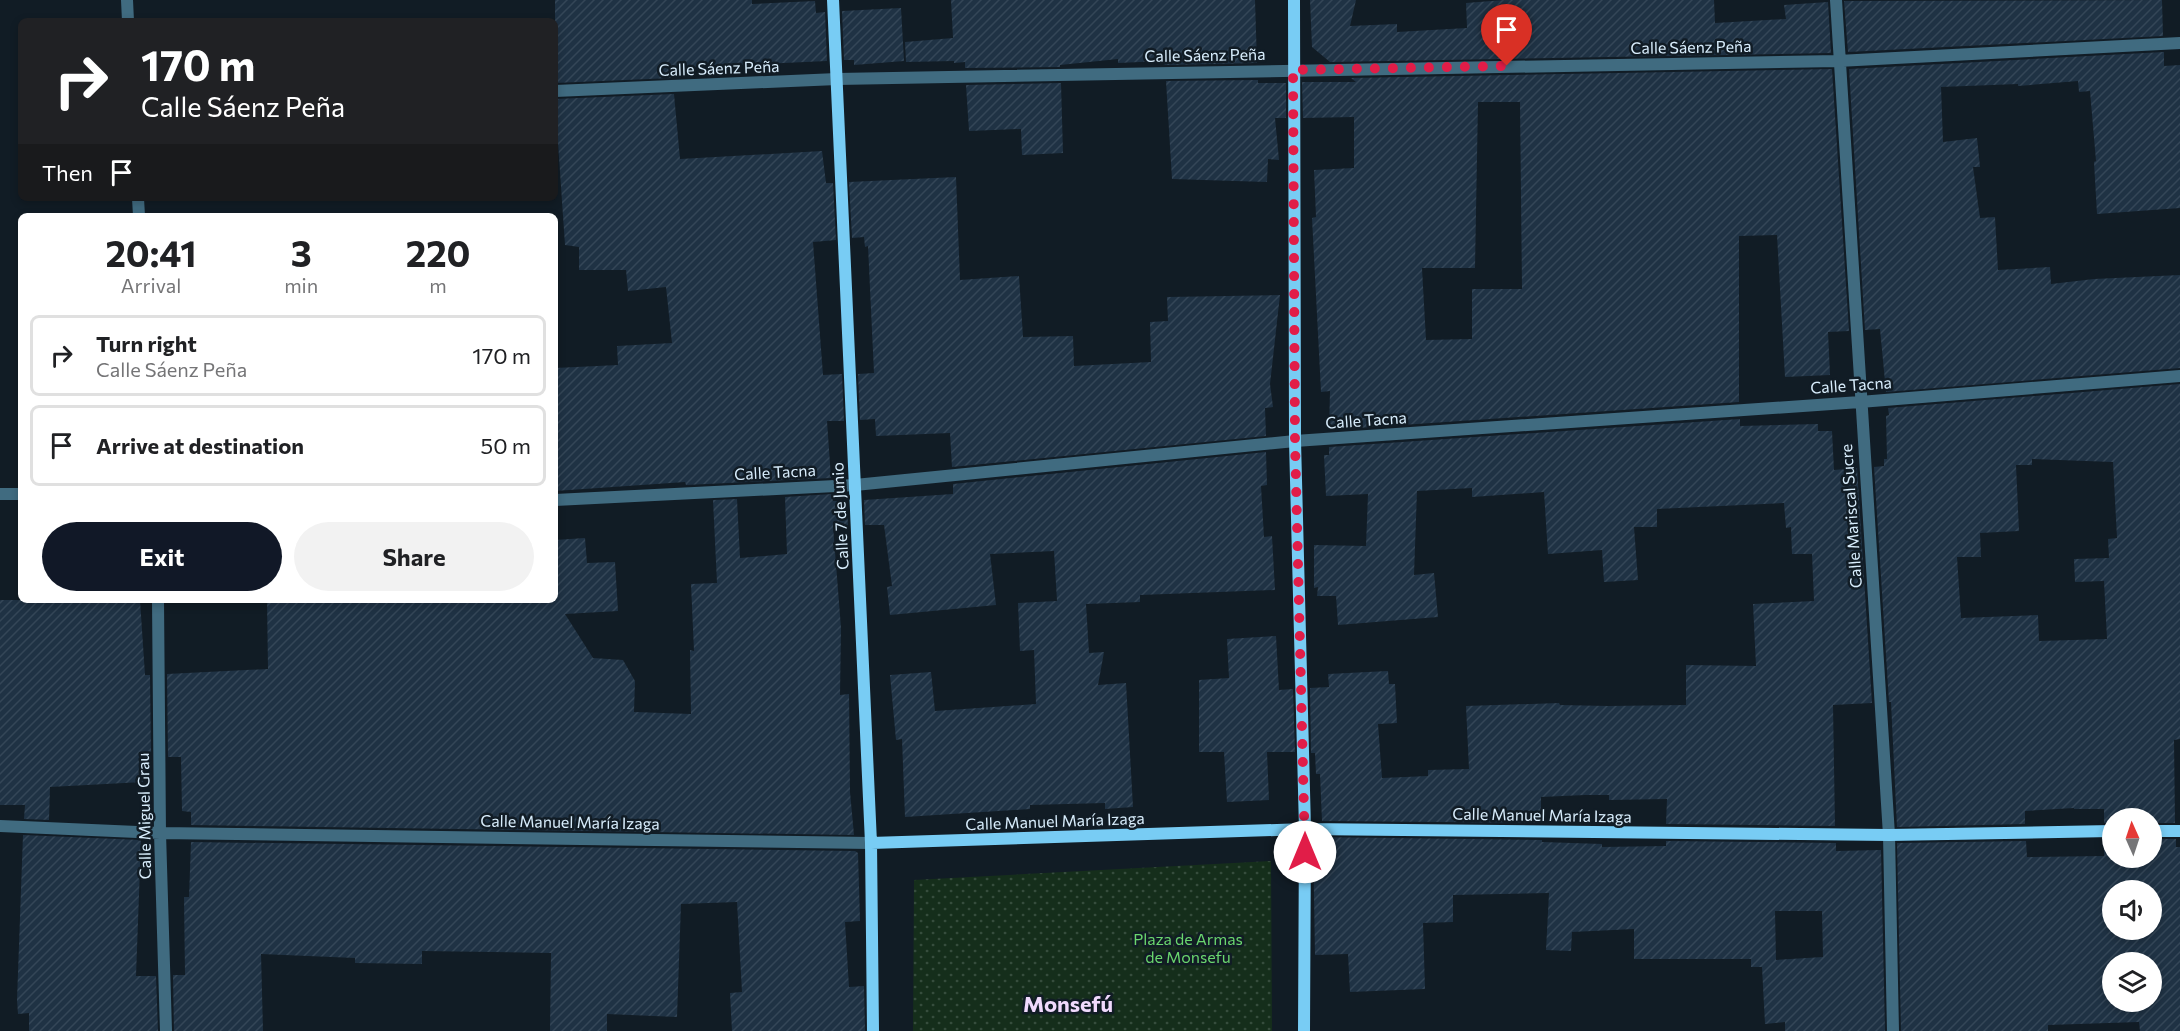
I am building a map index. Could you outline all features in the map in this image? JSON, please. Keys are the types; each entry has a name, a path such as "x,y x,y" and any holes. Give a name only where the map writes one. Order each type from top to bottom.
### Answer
{"street":[{"path":"127,0 128,18"},
{"name":"Calle 7 de Junio","path":"833,0 871,843 873,1031"},
{"path":"1294,0 1295,441 1305,829 1304,1031"},
{"name":"Calle Mariscal Sucre","path":"1836,0 1889,835 1893,1031"},
{"name":"Calle Sáenz Peña","path":"558,91 837,80 1839,61 2180,43"},
{"name":"Calle Tacna","path":"558,500 855,485 1295,441 1860,402 2180,376"},
{"path":"0,494 18,494"},
{"name":"Calle Miguel Grau","path":"158,603 160,833 166,1031"},
{"name":"Calle Manuel María Izaga","path":"0,826 160,833 871,843 1305,829 1889,835 2102,831"},
{"path":"2162,831 2180,831"}],"green space":[{"name":"Plaza de Armas de Monsefu","path":"1271,861 1272,1031 913,1031 914,880"}],"building":[{"path":"555,0 752,0 752,4 815,1 816,13 825,12 827,61 671,68 672,78 558,83 558,18 555,18"},
{"path":"951,0 1255,0 1257,63 1165,65 1162,61 1118,63 1118,59 1060,65 1060,67 965,68 965,62 906,62 905,42 953,38"},
{"path":"1310,0 1356,0 1350,26 1397,24 1397,32 1467,28 1466,3 1504,0 1714,0 1715,23 1786,19 1784,5 1828,2 1831,53 1330,62 1312,47"},
{"path":"2162,0 2163,36 1848,52 1844,1"},
{"path":"901,8 904,61 854,65 854,60 844,60 842,11"},
{"path":"2164,52 2164,66 2180,65 2180,208 2097,214 2094,162 2096,161 2090,91 2079,92 2078,81 2018,86 2018,84 1941,87 1943,142 1977,138 1980,167 1973,167 1980,218 1995,217 1998,270 2050,267 2051,284 2094,279 2180,275 2180,368 1886,392 1880,329 1865,330 1849,69"},
{"path":"1832,69 1849,331 1828,332 1830,375 1785,377 1777,235 1739,236 1739,402 1329,430 1330,391 1321,392 1312,218 1316,217 1314,170 1354,168 1354,117 1303,118 1302,82 1356,82 1351,78","holes":["1478,102 1520,102 1522,289 1472,289 1472,339 1426,340 1422,268 1475,268"]},
{"path":"1258,80 1258,83 1286,83 1286,118 1275,118 1279,160 1268,159 1267,182 1172,179 1166,81"},
{"path":"1061,83 1063,153 1022,155 1021,129 969,131 966,85"},
{"path":"674,94 680,159 822,151 826,183 833,183 836,240 813,242 823,375 842,374 844,421 827,421 831,478 686,485 685,482 558,491 558,368 618,365 617,346 672,343 666,287 628,291 626,270 579,270 579,247 565,245 558,143 558,99"},
{"path":"956,177 960,280 1019,276 1023,337 1073,336 1074,366 1151,362 1150,322 1168,321 1167,297 1280,295 1270,384 1273,407 1265,408 1266,436 952,467 950,433 876,436 875,419 860,420 858,374 874,373 868,246 865,247 864,237 852,238 849,182"},
{"path":"2180,384 2180,739 2174,740 2175,823 2162,823 2162,808 2074,808 2025,811 2025,824 1897,827 1891,702 1889,702 1874,467 1884,466 1884,459 1887,459 1886,416 1889,415 1888,408","holes":["2032,459 2113,462 2117,538 2108,539 2109,558 2074,559 2075,582 2104,581 2107,639 2039,641 2038,615 1961,618 1957,557 1981,557 1980,533 2019,531 2016,465 2032,465"]},
{"path":"1740,419 1740,426 1818,424 1818,431 1832,431 1834,470 1857,468 1872,703 1833,705 1835,826 1666,824 1667,799 1609,800 1609,795 1541,797 1541,823 1322,821 1320,774 1316,774 1315,753 1311,753 1310,688 1329,687 1328,674 1388,671 1389,684 1395,684 1397,723 1378,724 1382,778 1428,776 1428,770 1469,769 1466,706 1559,703 1560,705 1608,706 1686,705 1686,665 1756,666 1753,604 1814,601 1812,554 1792,554 1791,527 1786,528 1784,503 1657,509 1657,527 1634,527 1638,580 1604,582 1602,550 1548,554 1544,492 1472,497 1472,488 1417,491 1414,575 1434,573 1438,617 1338,625 1336,596 1317,596 1318,587 1314,588 1314,545 1366,546 1368,494 1326,496 1324,455 1329,455 1329,447"},
{"path":"1266,452 1267,485 1261,486 1264,537 1272,536 1275,590 1140,595 1140,602 1086,604 1089,653 1104,652 1098,685 1126,683 1133,807 1105,809 1105,803 1030,805 1030,809 905,817 902,739 896,740 890,675 931,672 935,711 1036,704 1034,650 1020,651 1018,603 1057,601 1054,551 990,554 996,605 890,615 887,587 892,586 884,525 865,525 864,500 953,494 953,484"},
{"path":"832,494 833,501 847,501 848,526 833,526 841,628 840,695 849,694 850,792 854,835 191,825 191,812 182,811 181,757 168,757 167,674 268,669 267,603 558,603 558,540 585,538 587,563 615,562 618,611 565,614 593,658 623,660 635,681 634,712 691,714 690,650 694,651 691,584 717,583 713,500 737,499 740,558 787,554 785,497"},
{"path":"0,600 18,600 18,603 140,603 145,675 150,675 151,757 143,757 143,782 50,787 49,820 24,819 25,805 0,805"},
{"path":"1276,636 1279,690 1293,689 1295,752 1267,752 1269,800 1227,802 1224,752 1199,752 1199,680 1229,678 1227,639"},
{"path":"23,835 141,840 136,976 156,976 158,1031 29,1031 29,1013 18,1014 17,1000"},
{"path":"1313,837 1542,840 1542,842 1602,844 1602,847 1666,846 1666,841 1836,843 1836,851 1881,850 1885,1031 1785,1031 1785,1022 1765,1024 1762,967 1751,967 1751,959 1634,959 1634,929 1572,932 1571,951 1546,950 1549,893 1453,895 1453,922 1423,923 1425,989 1350,992 1348,954 1315,955","holes":["1775,911 1822,911 1823,957 1776,960"]},
{"path":"2162,839 2176,839 2176,847 2180,847 2180,1031 2140,1031 2139,1022 2048,1025 2048,1031 1901,1031 1897,843 2026,841 2027,857 2102,856 2102,868 2162,868"},
{"path":"191,842 855,851 858,853 860,921 845,922 849,987 864,986 865,1031 732,1031 730,993 742,992 737,902 681,904 677,1017 607,1014 607,1031 550,1031 551,953 422,951 422,964 355,963 355,958 261,954 263,1031 174,1031 173,975 185,975 184,897 189,897"}],"district":[{"name":"Monsefú","path":"1068,1004"}],"route":[{"path":"1305,852 1295,441 1293,70 1507,66"}]}
